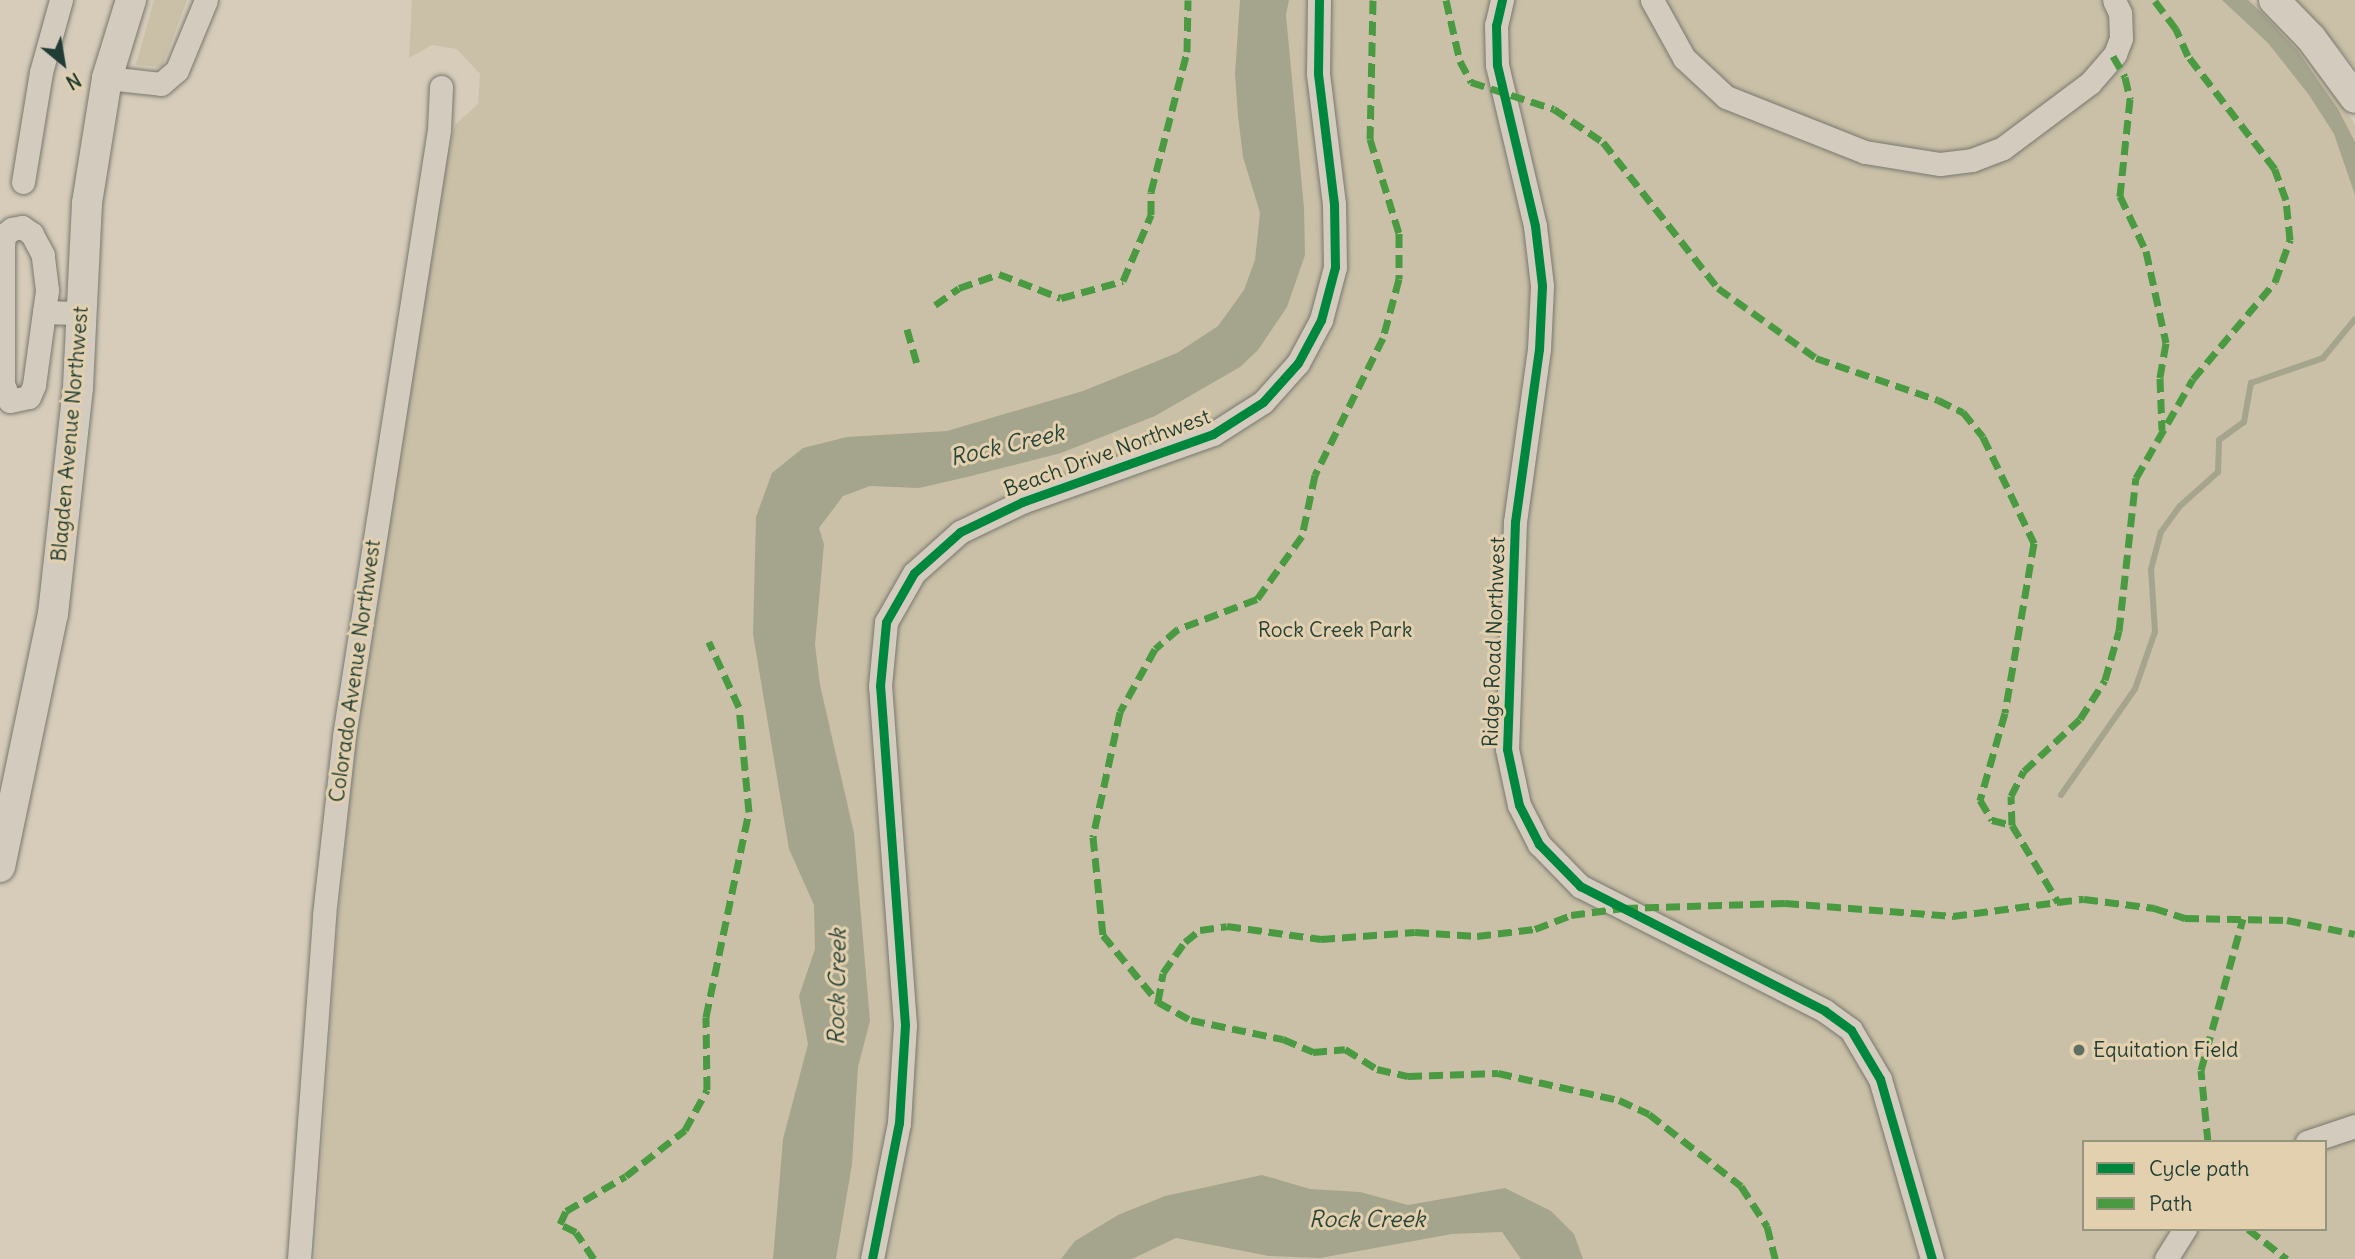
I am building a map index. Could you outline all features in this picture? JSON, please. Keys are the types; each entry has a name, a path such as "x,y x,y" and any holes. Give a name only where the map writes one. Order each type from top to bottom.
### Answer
{"main road":[{"name":"Blagden Avenue Northwest","path":"0,867 5,821 54,614 82,313 87,203 107,78 131,0"},
{"path":"2274,0 2312,38 2355,98"}],"street":[{"path":"23,182 41,72 61,0"},
{"path":"107,78 161,84 177,70 205,0"},
{"name":"Beach Drive Northwest","path":"872,1259 899,1123 905,1025 880,686 886,622 914,573 960,532 1023,502 1213,434 1263,402 1298,363 1321,320 1335,267 1334,204 1318,73 1319,0"},
{"name":"Ridge Road Northwest","path":"1502,0 1496,25 1497,65 1535,226 1542,286 1539,349 1515,522 1507,749 1519,805 1539,844 1580,886 1825,1011 1851,1030 1880,1079 1932,1259"},
{"path":"1652,0 1684,58 1726,97 1882,157 1940,164 1972,160 2003,148 2090,83 2115,54 2121,38 2120,13 2114,0"},
{"name":"Colorado Avenue Northwest","path":"299,1259 324,915 344,736 439,130 440,87"},
{"path":"22,227 32,234 43,255 47,290 44,312 34,385 29,397 10,401 3,384 2,246 4,235 12,229 22,227"},
{"path":"44,312 82,313"},
{"path":"2313,1140 2355,1126"},
{"path":"2166,1259 2184,1231"}],"green space":[{"path":"154,0 187,0 162,67 136,65"},
{"name":"Rock Creek Park","path":"412,0 2252,0 2317,59 2355,125 2355,1259 315,1259 336,943 354,754 446,163 455,125 478,104 480,74 457,49 432,45 409,58"},
{"path":"2294,0 2355,0 2355,67 2314,19"}],"water":[{"name":"Rock Creek","path":"1240,0 1289,0 1286,15 1304,208 1305,255 1287,307 1258,350 1240,367 1155,416 1061,453 967,477 919,488 870,486 843,496 819,528 824,544 815,645 820,685 854,833 870,1021 858,1067 852,1164 836,1259 773,1259 783,1139 808,1044 799,996 815,949 814,905 789,849 753,634 756,517 772,473 803,448 847,437 947,431 1083,391 1177,353 1218,326 1244,290 1255,260 1260,213 1243,157 1238,116 1235,74"},
{"path":"2222,0 2248,0 2261,12 2297,50 2338,109 2355,142 2355,195 2334,134 2309,95 2268,43"},
{"name":"Rock Creek","path":"1262,1175 1310,1189 1360,1192 1408,1205 1505,1188 1551,1211 1574,1234 1583,1259 1521,1259 1502,1232 1452,1234 1320,1258 1269,1256 1176,1238 1132,1259 1061,1259 1075,1241 1118,1215 1165,1196"}],"waterway":[{"path":"2061,795 2135,689 2155,632 2151,569 2161,532 2180,506 2218,472 2219,440 2244,422 2251,383 2323,358 2355,319"}],"marked path":[{"path":"935,305 959,288 999,274 1061,298 1123,281 1151,215 1151,192 1187,52 1188,0"},
{"path":"1373,0 1370,139 1399,233 1399,279 1383,338 1315,475 1302,536 1257,599 1178,629 1155,649 1120,712 1093,837 1103,935 1158,1002 1191,1020 1283,1039 1313,1052 1345,1049 1377,1069 1408,1076 1498,1073 1619,1100 1649,1114 1741,1186 1767,1226 1775,1259"},
{"path":"1446,0 1460,61 1471,82 1554,109 1603,142 1718,288 1816,358 1938,400 1963,412 1983,437 2034,543 2005,713 1980,800 1992,820 2012,825 2058,902 2084,899 2154,908 2185,918 2287,920 2355,934"},
{"path":"2012,825 2011,796 2024,771 2080,719 2105,680 2119,631 2136,478 2193,379 2275,282 2290,240 2286,200 2275,169 2188,56 2176,29 2154,0"},
{"path":"2113,56 2125,77 2130,99 2120,196 2146,251 2166,343 2160,378 2162,430"},
{"path":"907,329 917,363"},
{"path":"594,1259 576,1232 560,1224 566,1211 626,1176 685,1130 707,1090 706,1017 749,812 739,707 709,642"},
{"path":"1158,1002 1163,973 1185,942 1200,930 1227,926 1321,939 1415,932 1477,936 1535,929 1571,915 1624,908 1785,903 1953,916 2058,902"},
{"path":"2208,1140 2201,1070 2243,919"},
{"path":"2251,1231 2287,1259"}],"cycle path":[{"path":"872,1259 899,1123 905,1025 880,686 886,622 914,573 960,532 1022,502 1213,434 1263,402 1298,363 1321,320 1335,267 1334,204 1318,73 1319,0"},
{"path":"1502,0 1496,25 1497,65 1535,226 1542,286 1539,349 1515,522 1507,749 1519,805 1539,844 1580,886 1825,1011 1851,1030 1880,1079 1932,1259"}],"place":[{"name":"Equitation Field","path":"2079,1050"}]}
